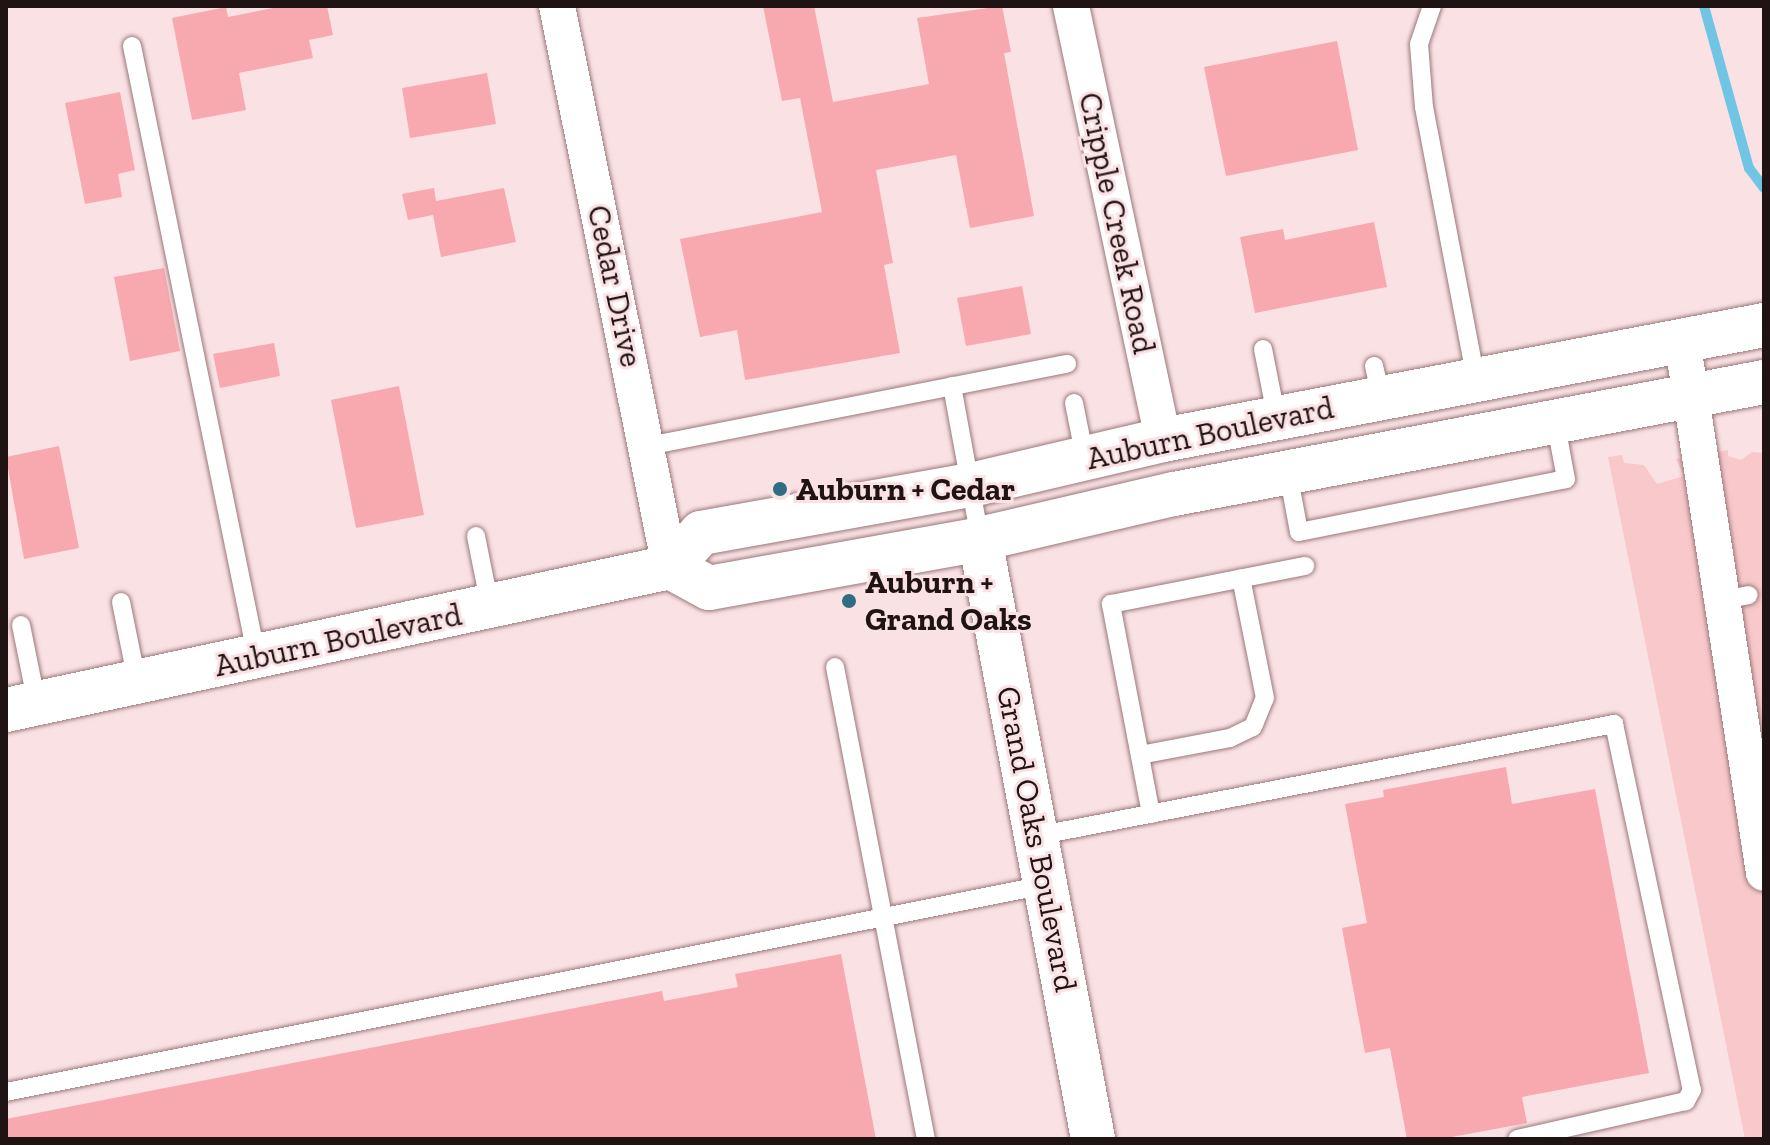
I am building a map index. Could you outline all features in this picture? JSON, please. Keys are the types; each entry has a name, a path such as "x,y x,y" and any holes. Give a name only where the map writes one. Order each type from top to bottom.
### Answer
{"main road":[{"name":"Auburn Boulevard","path":"22,707 670,567 701,533 971,485 1163,440 1277,420 1378,382 1476,379 1764,325"},
{"name":"Auburn Boulevard","path":"670,567 709,588 980,539 1288,473 1764,382"},
{"name":"Grand Oaks Boulevard","path":"980,539 1093,1139"}],"street":[{"name":"Cedar Drive","path":"557,6 670,567"},
{"name":"Cripple Creek Road","path":"1071,6 1163,440"},
{"path":"1682,339 1691,395 1736,597 1753,723 1764,873"}],"lane":[{"path":"1432,6 1419,44 1424,107 1476,379"},
{"path":"132,46 257,658"},
{"path":"1263,349 1277,420"},
{"path":"648,446 1067,364"},
{"path":"952,386 980,539"},
{"path":"1074,403 1085,458"},
{"path":"1288,473 1299,532 1552,482 1566,479 1555,420"},
{"path":"476,536 490,606"},
{"path":"1151,814 1111,604 1305,566"},
{"path":"1140,755 1230,738 1253,727 1265,698 1241,578"},
{"path":"121,602 137,684"},
{"path":"21,625 22,707"},
{"path":"835,667 926,1139"},
{"path":"1036,836 1614,724 1692,1090 1686,1101 1517,1139"},
{"path":"6,1092 1045,885"}],"shaded area":[{"path":"1728,450 1728,456 1741,460 1752,452 1764,453 1764,1139 1745,1139 1608,457 1622,455 1624,463 1644,465 1657,484 1684,476 1676,459"}],"building":[{"path":"283,6 327,6 333,35 309,40 313,58 239,73 246,110 192,120 172,18 226,7 228,17"},
{"path":"763,6 814,6 833,102 929,84 917,18 1002,6 1011,52 1004,53 1034,216 970,228 956,155 876,170 893,263 884,265 900,353 745,380 737,330 700,337 680,239 822,212 800,98 782,101"},
{"path":"1337,41 1358,150 1226,176 1204,67"},
{"path":"487,73 496,124 410,138 402,88"},
{"path":"120,92 135,170 118,174 122,197 85,204 65,103"},
{"path":"434,188 436,201 504,188 516,242 441,257 433,215 408,220 402,194"},
{"path":"1374,222 1387,287 1255,313 1240,237 1283,229 1285,240"},
{"path":"164,268 180,351 130,361 114,277"},
{"path":"1022,286 1031,334 966,346 957,298"},
{"path":"274,343 280,376 220,388 213,354"},
{"path":"399,386 424,515 356,528 331,400"},
{"path":"59,446 79,548 24,559 6,457"},
{"path":"1506,767 1512,804 1595,789 1649,1073 1522,1097 1527,1123 1441,1139 1407,1139 1390,1048 1365,1053 1342,928 1367,923 1345,804 1384,797 1383,790"},
{"path":"841,954 876,1139 6,1139 6,1119 662,991 664,1001 738,987 735,974"}],"waterway":[{"path":"1704,6 1749,168 1764,188"}],"place":[{"name":"Auburn + Cedar","path":"780,489"},
{"name":"Auburn + Grand Oaks","path":"849,601"}]}
